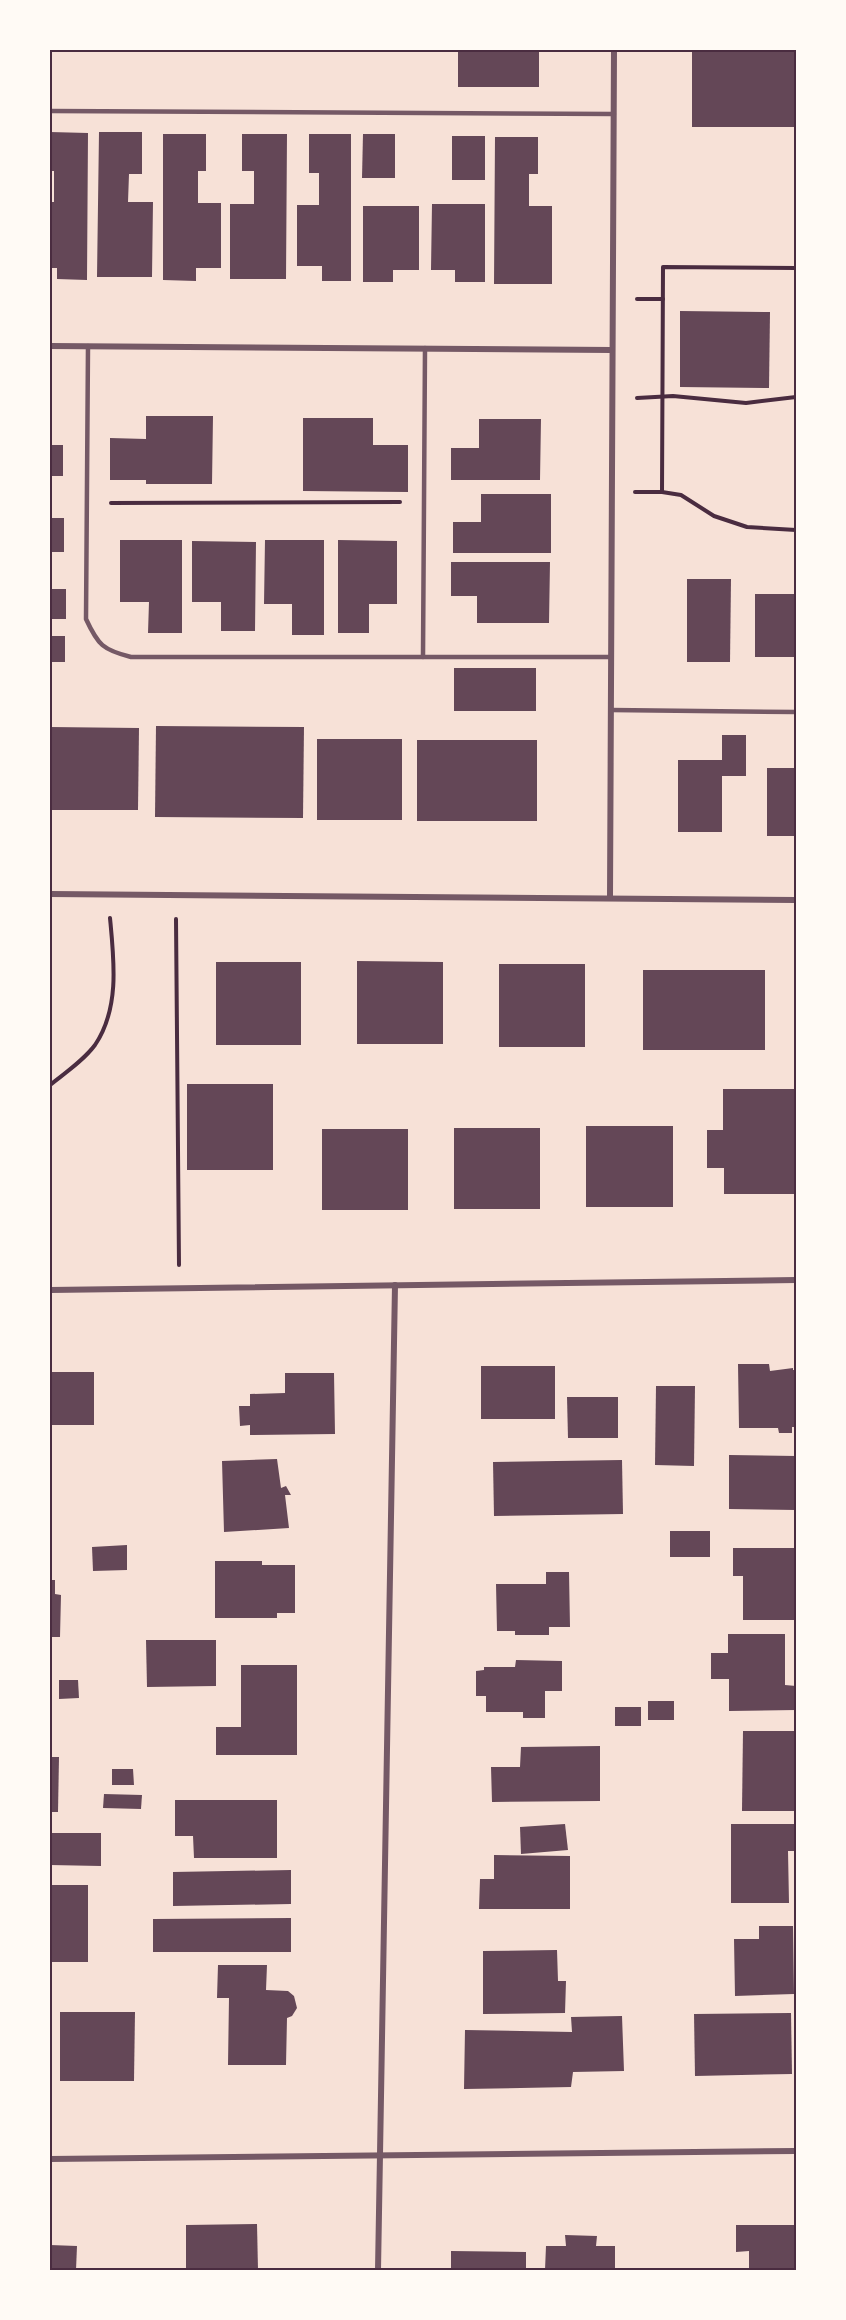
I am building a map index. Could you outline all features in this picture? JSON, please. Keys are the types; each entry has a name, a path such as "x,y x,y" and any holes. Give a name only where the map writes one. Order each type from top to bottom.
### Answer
{"street":[{"path":"610,898 614,50"},
{"path":"50,346 612,350"},
{"path":"50,894 796,900"},
{"path":"50,1290 796,1280"},
{"path":"378,2271 395,1285"},
{"path":"50,2159 796,2151"}],"lane":[{"path":"50,111 614,114"},
{"path":"88,346 86,619 95,639 110,652 131,657 610,657"},
{"path":"423,657 425,348"},
{"path":"610,710 796,712"}],"path":[{"path":"662,492 663,267 796,268"},
{"path":"612,399 699,398 746,403 796,397"},
{"path":"612,492 662,492 681,495 714,516 747,527 796,530"},
{"path":"86,503 425,502"},
{"path":"50,1085 74,1067 95,1045 106,1021 114,989 114,958 108,894"},
{"path":"176,894 179,1288"}],"building":[{"path":"458,50 539,50 539,87 458,87"},
{"path":"692,50 796,50 796,127 692,127"},
{"path":"50,132 88,133 87,280 57,279 57,268 50,268 50,202 54,202 54,171 50,171"},
{"path":"99,132 142,132 142,174 129,174 128,202 153,202 152,277 97,277"},
{"path":"163,134 206,134 206,171 198,171 198,203 221,203 221,268 196,268 196,281 163,280"},
{"path":"242,134 287,134 286,279 230,279 230,204 254,204 254,171 242,171"},
{"path":"309,134 351,134 351,281 322,281 322,266 297,266 297,205 319,205 319,173 309,173"},
{"path":"363,134 395,134 395,178 362,178"},
{"path":"452,136 485,136 485,180 452,180"},
{"path":"495,137 538,137 538,174 529,174 529,206 552,206 552,284 494,284"},
{"path":"432,204 485,204 485,282 455,282 455,270 431,270"},
{"path":"363,206 419,206 419,270 393,270 393,282 363,282"},
{"path":"680,311 770,312 769,388 680,387"},
{"path":"146,416 213,416 212,484 146,484 146,480 110,480 110,438 146,439"},
{"path":"303,418 373,418 373,445 408,445 408,492 303,491"},
{"path":"479,419 541,419 540,480 451,480 451,448 479,448"},
{"path":"50,445 63,445 63,476 50,476"},
{"path":"481,494 551,494 551,553 453,553 453,522 481,522"},
{"path":"50,518 64,518 64,552 50,552"},
{"path":"120,540 182,540 182,633 148,633 149,602 120,602"},
{"path":"265,540 324,540 324,635 292,635 292,604 264,604"},
{"path":"338,540 397,541 397,604 369,604 369,633 338,633"},
{"path":"192,541 256,542 255,631 221,631 221,602 192,602"},
{"path":"451,562 550,562 549,623 477,623 477,596 451,596"},
{"path":"687,579 731,579 730,662 687,662"},
{"path":"50,589 66,589 66,619 50,619"},
{"path":"755,594 796,594 796,657 755,657"},
{"path":"50,636 65,636 65,662 50,662"},
{"path":"454,668 536,668 536,711 454,711"},
{"path":"156,726 304,727 303,818 155,817"},
{"path":"50,727 139,728 138,810 50,810"},
{"path":"722,735 746,735 746,776 722,776 722,832 678,832 678,760 722,760"},
{"path":"317,739 402,739 402,820 317,820"},
{"path":"417,740 537,740 537,821 417,821"},
{"path":"767,768 796,768 796,836 767,836"},
{"path":"357,961 443,962 443,1044 357,1044"},
{"path":"216,962 301,962 301,1045 216,1045"},
{"path":"499,964 585,964 585,1047 499,1047"},
{"path":"643,970 765,970 765,1050 643,1050"},
{"path":"187,1084 273,1084 273,1170 187,1170"},
{"path":"723,1089 796,1089 796,1194 724,1194 724,1168 707,1168 707,1130 723,1130"},
{"path":"586,1126 673,1126 673,1207 586,1207"},
{"path":"454,1128 540,1128 540,1209 454,1209"},
{"path":"322,1129 408,1129 408,1210 322,1210"},
{"path":"738,1364 769,1364 770,1371 793,1368 796,1370 796,1427 792,1427 792,1433 779,1433 778,1428 739,1428"},
{"path":"481,1366 555,1366 555,1419 481,1419"},
{"path":"50,1372 94,1372 94,1425 50,1425"},
{"path":"285,1373 334,1373 335,1434 250,1435 250,1425 240,1426 239,1406 250,1406 250,1394 285,1393"},
{"path":"656,1386 695,1386 694,1466 655,1465"},
{"path":"567,1397 618,1397 618,1438 568,1438"},
{"path":"729,1455 796,1456 796,1510 729,1509"},
{"path":"277,1459 281,1488 286,1486 291,1495 285,1495 289,1528 224,1532 222,1461"},
{"path":"622,1460 623,1514 494,1516 493,1462"},
{"path":"670,1531 710,1531 710,1557 670,1557"},
{"path":"127,1545 127,1570 93,1571 92,1547"},
{"path":"733,1548 796,1548 796,1620 743,1620 743,1576 733,1576"},
{"path":"215,1561 262,1561 262,1565 295,1565 295,1613 277,1613 277,1618 215,1618"},
{"path":"546,1572 569,1572 570,1627 549,1627 549,1635 515,1635 515,1631 497,1631 496,1584 546,1584"},
{"path":"50,1580 55,1580 55,1594 61,1595 60,1637 50,1637"},
{"path":"728,1634 785,1634 785,1685 796,1686 796,1710 729,1711 729,1679 711,1679 711,1653 728,1653"},
{"path":"146,1640 216,1640 216,1686 147,1687"},
{"path":"516,1660 562,1661 562,1691 545,1691 545,1718 523,1718 523,1712 486,1712 486,1696 476,1696 476,1671 484,1670 484,1667 515,1667"},
{"path":"241,1665 297,1665 297,1755 216,1755 216,1727 241,1727"},
{"path":"59,1680 78,1680 79,1698 59,1699"},
{"path":"648,1701 674,1701 674,1720 648,1720"},
{"path":"615,1707 641,1707 641,1726 615,1726"},
{"path":"743,1731 796,1731 796,1811 742,1811"},
{"path":"600,1746 600,1801 492,1802 491,1767 520,1767 521,1747"},
{"path":"50,1757 59,1757 58,1812 50,1812"},
{"path":"112,1769 133,1769 134,1785 112,1785"},
{"path":"104,1794 142,1795 141,1809 103,1808"},
{"path":"175,1800 277,1800 277,1858 194,1858 193,1836 175,1836"},
{"path":"565,1824 568,1850 521,1854 520,1827"},
{"path":"731,1824 796,1824 796,1851 788,1851 789,1903 731,1903"},
{"path":"50,1833 101,1833 101,1866 50,1865"},
{"path":"494,1855 570,1856 570,1909 479,1909 480,1879 494,1879"},
{"path":"291,1870 291,1904 173,1906 173,1872"},
{"path":"50,1885 88,1885 88,1962 50,1962"},
{"path":"291,1918 291,1952 153,1952 153,1919"},
{"path":"759,1926 793,1926 794,1994 735,1996 734,1939 759,1939"},
{"path":"557,1950 558,1981 566,1981 565,2013 483,2014 483,1951"},
{"path":"218,1965 267,1965 266,1990 288,1991 294,1996 297,2008 292,2016 287,2018 286,2065 228,2065 229,1998 217,1998"},
{"path":"60,2012 135,2012 134,2081 60,2081"},
{"path":"791,2013 792,2074 695,2076 694,2014"},
{"path":"622,2016 624,2071 573,2072 571,2087 464,2089 465,2030 572,2032 571,2017"},
{"path":"257,2224 258,2270 186,2270 186,2225"},
{"path":"736,2225 796,2225 796,2270 749,2270 749,2251 736,2252"},
{"path":"565,2235 597,2236 596,2246 615,2246 615,2270 545,2270 546,2246 566,2246"},
{"path":"50,2245 77,2246 76,2270 50,2270"},
{"path":"451,2251 526,2252 526,2270 451,2270"}]}
